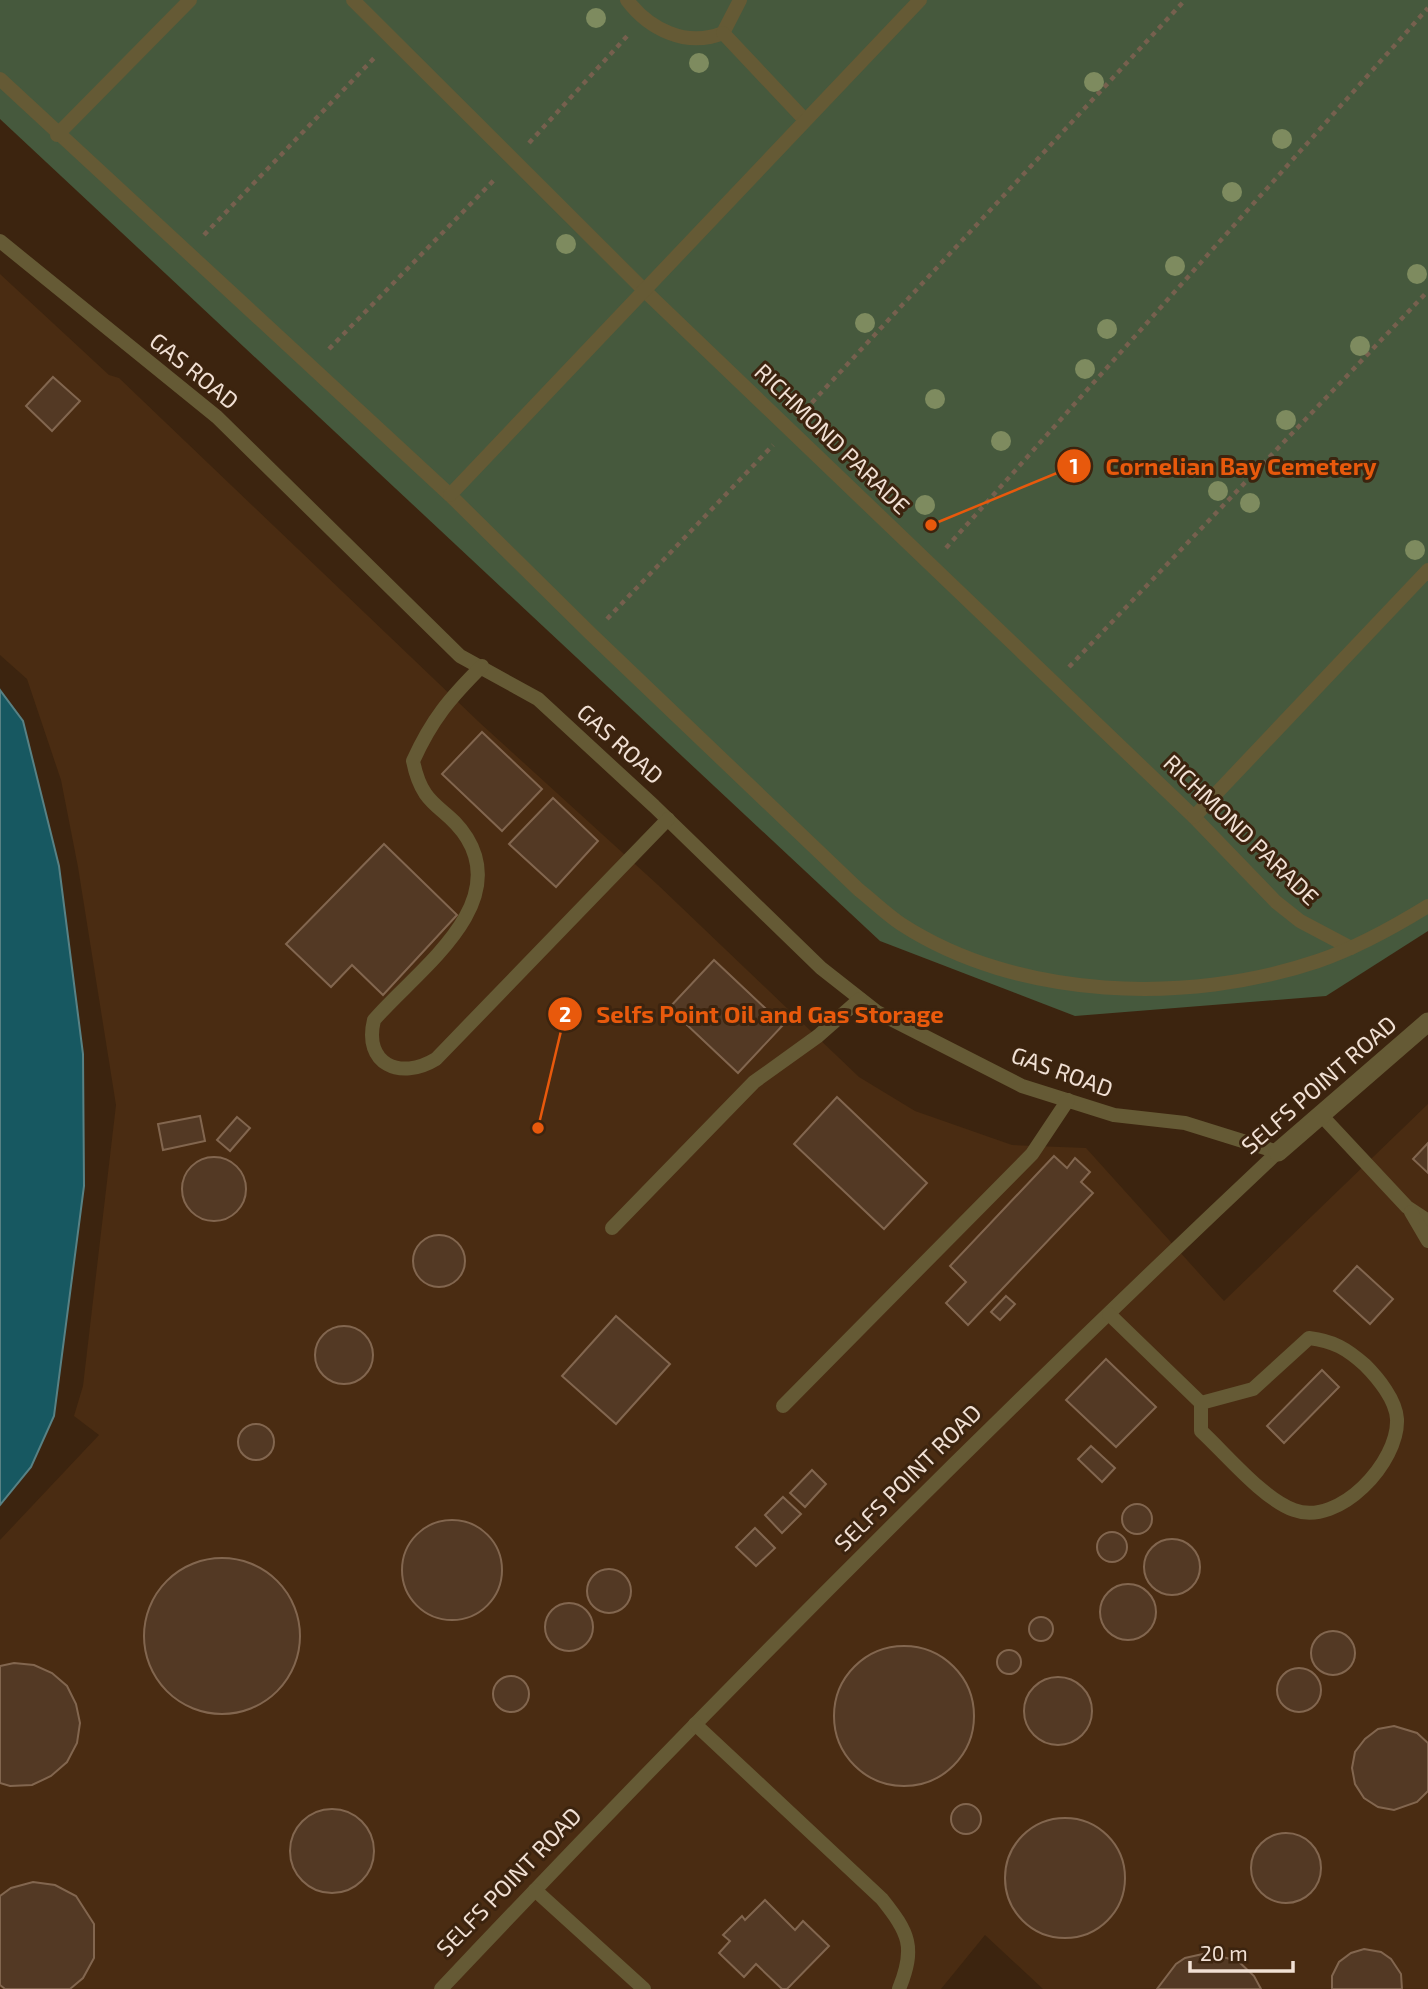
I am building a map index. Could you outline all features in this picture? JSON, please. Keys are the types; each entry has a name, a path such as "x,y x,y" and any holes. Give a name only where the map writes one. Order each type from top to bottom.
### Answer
{"street":[{"name":"SELFS POINT ROAD","path":"1278,1152 1428,1021"}],"lane":[{"path":"58,135 190,0"},
{"name":"RICHMOND PARADE","path":"353,0 646,292 1194,817 1276,902 1300,921 1350,948"},
{"path":"627,0 644,18 664,32 696,40 723,33 734,17 740,0"},
{"path":"450,495 646,292 920,0"},
{"path":"723,33 805,120"},
{"path":"0,79 450,495 859,890 901,924 962,955 1028,977 1087,987 1165,988 1229,982 1317,961 1350,948 1428,906"},
{"name":"GAS ROAD","path":"0,241 217,417 460,656 538,699 668,819 821,968 877,1012 1022,1086 1114,1115 1185,1124 1278,1152"},
{"path":"1194,817 1428,570"},
{"path":"482,666 444,703 429,724 413,761 416,779 425,797 467,837 476,860 480,881 464,924 374,1020 371,1033 383,1060 404,1071 419,1070 436,1059 668,819"},
{"path":"612,1228 754,1082 818,1036 860,999"},
{"path":"783,1406 1032,1154 1068,1100"},
{"path":"1321,1115 1407,1207 1428,1241"},
{"name":"SELFS POINT ROAD","path":"441,1989 695,1724 1108,1314 1278,1152"},
{"path":"1407,1207 1428,1221"},
{"path":"1108,1314 1200,1404 1201,1431 1269,1494 1296,1511 1322,1510 1347,1501 1372,1479 1391,1453 1397,1418 1387,1391 1371,1370 1349,1350 1331,1340 1309,1338 1253,1389 1200,1404"},
{"path":"695,1724 882,1899 902,1924 910,1961 899,1989"},
{"path":"535,1890 644,1989"}],"path":[{"path":"592,635 788,429 1185,0"},
{"path":"931,565 1428,8"},
{"path":"311,368 513,160 644,18"},
{"path":"187,253 392,39"},
{"path":"1054,683 1428,291"}],"shaded area":[{"path":"0,274 109,375 119,378 480,723 658,885 859,1077 915,1111 1012,1145 1086,1148 1224,1301 1428,1104 1428,1989 1043,1989 985,1935 941,1989 0,1989 0,1540 99,1435 74,1416 83,1386 116,1105 78,867 61,780 27,679 0,655"}],"green space":[{"path":"0,0 1428,0 1428,931 1326,996 1075,1016 880,941 0,119"}],"water":[{"path":"0,690 23,721 59,866 83,1054 84,1186 54,1416 31,1467 0,1505"}],"building":[{"path":"53,377 80,401 52,431 26,406"},
{"path":"482,732 542,789 502,831 442,774"},
{"path":"553,798 598,841 556,887 509,844"},
{"path":"384,844 457,915 383,995 352,965 331,987 286,944"},
{"path":"714,960 783,1025 738,1073 669,1008"},
{"path":"837,1097 927,1183 884,1229 794,1144"},
{"path":"200,1116 205,1141 163,1150 158,1124"},
{"path":"237,1117 250,1128 230,1151 217,1140"},
{"path":"1428,1143 1428,1173 1413,1159"},
{"path":"1054,1156 1067,1168 1075,1158 1090,1172 1081,1182 1093,1193 968,1325 946,1303 966,1282 950,1266"},
{"path":"208,1157 220,1157 237,1166 244,1177 244,1201 237,1212 220,1221 208,1221 196,1216 187,1207 182,1195 182,1183 187,1171 196,1162"},
{"path":"439,1235 449,1237 457,1243 463,1251 463,1271 457,1279 449,1285 439,1287 429,1285 421,1279 415,1271 413,1261 415,1251 421,1243 429,1237"},
{"path":"1357,1266 1393,1299 1370,1324 1334,1291"},
{"path":"1006,1296 1015,1304 1000,1320 991,1312"},
{"path":"616,1316 670,1364 616,1424 562,1376"},
{"path":"338,1326 350,1326 365,1334 373,1349 373,1361 365,1376 350,1384 338,1384 323,1376 315,1361 315,1349 323,1334"},
{"path":"1106,1359 1156,1407 1116,1447 1066,1400"},
{"path":"1322,1370 1339,1387 1284,1443 1267,1426"},
{"path":"256,1424 269,1429 274,1442 269,1455 256,1460 243,1455 238,1442 243,1429"},
{"path":"1091,1446 1115,1468 1102,1482 1078,1459"},
{"path":"812,1470 826,1484 805,1507 790,1493"},
{"path":"783,1497 801,1514 782,1533 765,1515"},
{"path":"1137,1504 1148,1508 1152,1519 1148,1530 1137,1534 1126,1530 1122,1519 1126,1508"},
{"path":"452,1520 471,1524 487,1535 498,1551 502,1570 498,1589 487,1605 471,1616 452,1620 433,1616 417,1605 406,1589 402,1570 406,1551 417,1535 433,1524"},
{"path":"755,1528 775,1548 756,1566 736,1547"},
{"path":"1112,1532 1123,1536 1127,1547 1123,1558 1112,1562 1101,1558 1097,1547 1101,1536"},
{"path":"1167,1539 1177,1539 1192,1547 1198,1556 1198,1578 1192,1587 1177,1595 1167,1595 1149,1583 1144,1572 1144,1562 1156,1544"},
{"path":"222,1558 252,1564 277,1581 294,1606 300,1636 294,1666 277,1691 252,1708 222,1714 192,1708 167,1691 150,1666 144,1636 150,1606 167,1581 192,1564"},
{"path":"609,1569 624,1576 631,1591 624,1606 609,1613 594,1606 587,1591 594,1576"},
{"path":"1128,1584 1139,1586 1148,1592 1154,1601 1154,1623 1148,1632 1139,1638 1128,1640 1117,1638 1108,1632 1102,1623 1100,1612 1102,1601 1108,1592 1117,1586"},
{"path":"569,1603 586,1610 593,1627 586,1644 569,1651 552,1644 545,1627 552,1610"},
{"path":"1041,1617 1050,1620 1053,1629 1050,1638 1041,1641 1032,1638 1029,1629 1032,1620"},
{"path":"1333,1631 1348,1638 1355,1653 1348,1668 1333,1675 1318,1668 1311,1653 1318,1638"},
{"path":"904,1646 931,1652 953,1667 968,1689 974,1716 968,1743 953,1765 931,1780 904,1786 877,1780 855,1765 840,1743 834,1716 840,1689 855,1667 877,1652"},
{"path":"1009,1650 1018,1653 1021,1662 1018,1671 1009,1674 1000,1671 997,1662 1000,1653"},
{"path":"14,1663 34,1665 52,1673 67,1686 76,1704 80,1723 77,1743 67,1762 51,1776 32,1785 10,1786 0,1783 0,1666"},
{"path":"1299,1668 1314,1675 1321,1690 1314,1705 1299,1712 1284,1705 1277,1690 1284,1675"},
{"path":"511,1676 524,1681 529,1694 524,1707 511,1712 498,1707 493,1694 498,1681"},
{"path":"1051,1677 1065,1677 1077,1682 1087,1692 1092,1711 1087,1730 1077,1740 1065,1745 1051,1745 1039,1740 1029,1730 1024,1718 1024,1704 1029,1692 1039,1682"},
{"path":"1394,1726 1417,1733 1428,1743 1428,1791 1417,1802 1394,1810 1378,1807 1364,1798 1355,1784 1352,1768 1355,1752 1365,1739 1378,1729"},
{"path":"966,1804 977,1808 981,1819 977,1830 966,1834 955,1830 951,1819 955,1808"},
{"path":"332,1809 348,1812 362,1821 371,1835 374,1851 371,1867 362,1881 348,1890 332,1893 316,1890 302,1881 293,1867 290,1851 293,1835 302,1821 316,1812"},
{"path":"1065,1818 1088,1823 1107,1836 1120,1855 1125,1878 1120,1901 1107,1920 1088,1933 1065,1938 1042,1933 1023,1920 1010,1901 1005,1878 1010,1855 1023,1836 1042,1823"},
{"path":"1279,1833 1293,1833 1306,1839 1315,1848 1321,1868 1319,1881 1311,1893 1293,1903 1279,1903 1266,1897 1257,1888 1251,1875 1251,1861 1257,1848 1266,1839"},
{"path":"33,1882 55,1885 76,1896 94,1924 94,1958 83,1978 70,1989 5,1989 0,1985 0,1896 11,1888"},
{"path":"765,1900 795,1930 803,1921 829,1946 787,1989 782,1989 756,1964 744,1977 719,1953 730,1941 723,1935 742,1916 745,1920"},
{"path":"1364,1949 1381,1952 1391,1959 1401,1974 1402,1989 1332,1989 1332,1976 1339,1962 1351,1953"},
{"path":"1207,1953 1238,1961 1254,1976 1261,1989 1157,1989 1176,1964 1185,1958"}],"place":[{"name":"Cornelian Bay Cemetery","path":"931,525"},
{"name":"Selfs Point Oil and Gas Storage","path":"538,1128"}]}
